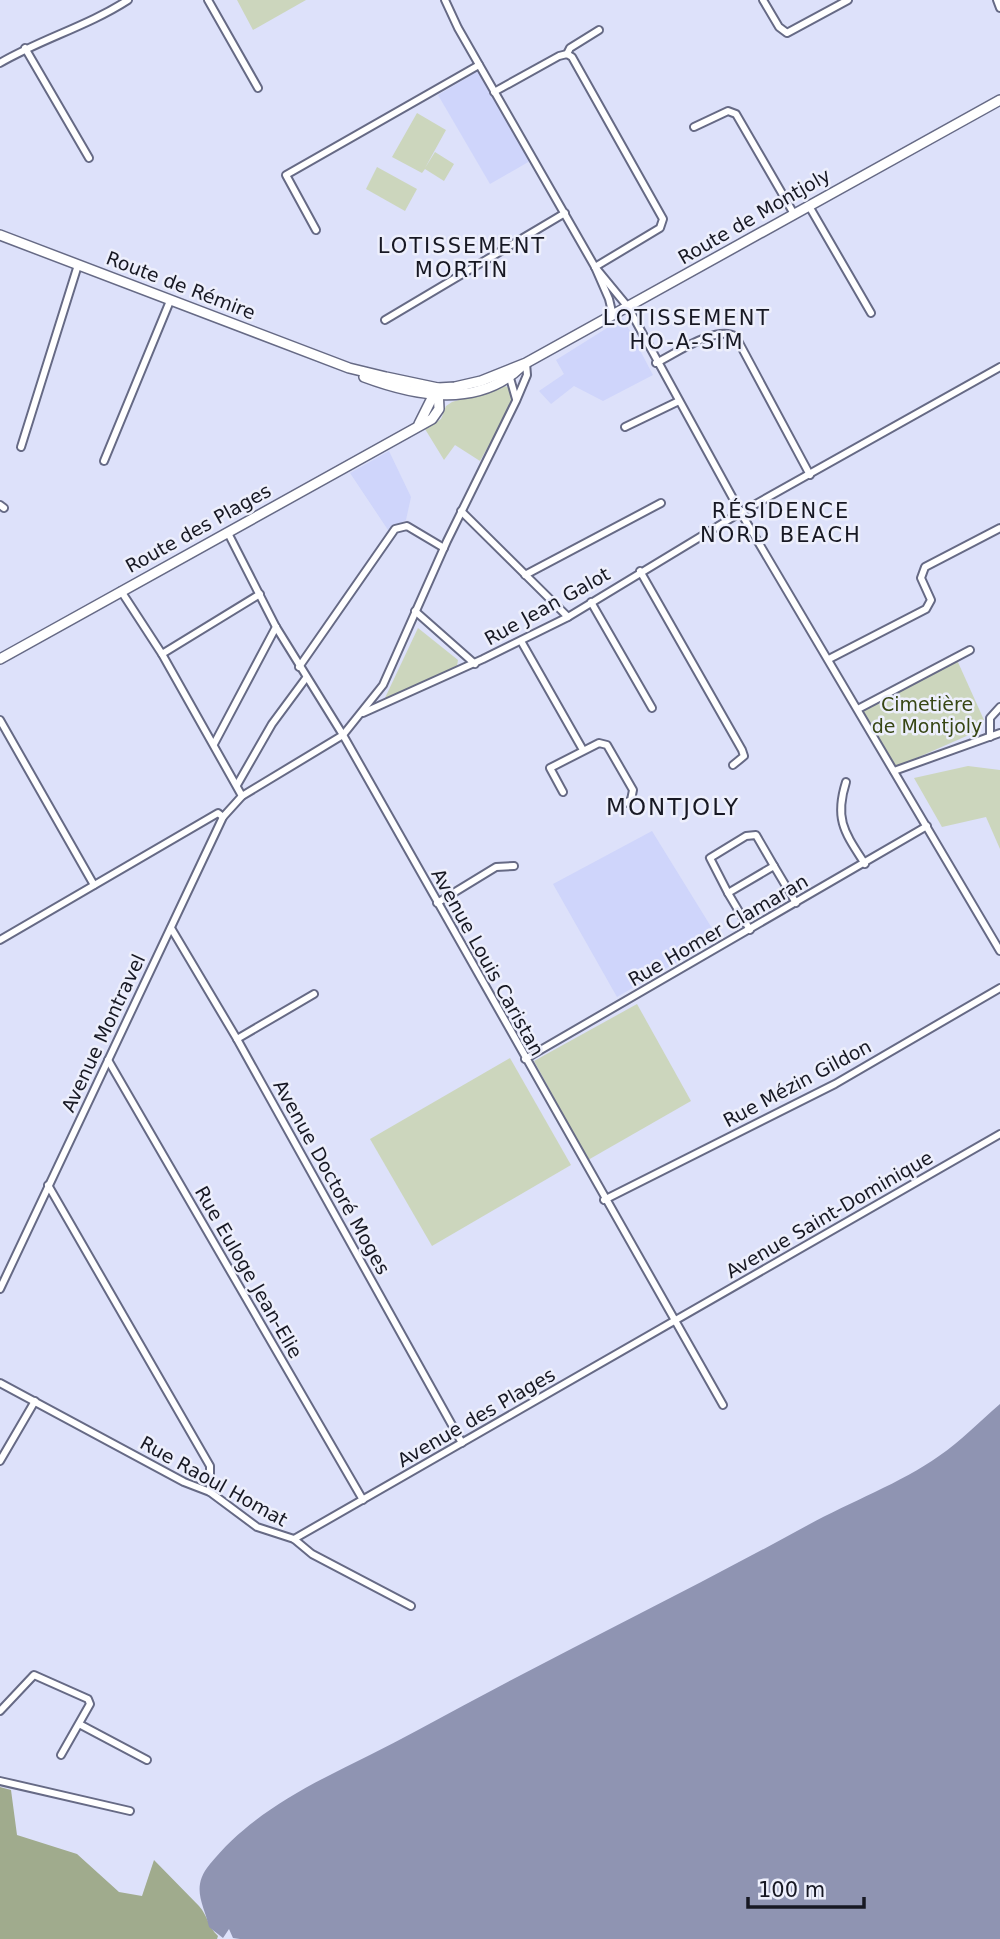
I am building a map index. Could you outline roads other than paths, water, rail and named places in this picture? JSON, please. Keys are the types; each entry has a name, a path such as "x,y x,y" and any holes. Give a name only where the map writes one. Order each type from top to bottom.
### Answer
{"main road":[{"name":"Route de Montjoly","path":"526,363 1000,100"},
{"name":"Route de Rémire","path":"0,235 349,368 439,391 472,392 510,378 526,363"},
{"name":"Route de Rémire","path":"349,368 364,377 414,394 481,381 526,363"},
{"name":"Route des Plages","path":"414,429 439,391"},
{"name":"Route des Plages","path":"0,659 436,416 439,391"},
{"path":"414,394 423,399 427,411"}],"street":[{"path":"0,63 25,48 106,15 128,0"},
{"path":"208,0 258,88"},
{"path":"445,0 479,65 595,267 609,299 612,317"},
{"path":"763,0 779,27 788,33 837,3 849,0"},
{"path":"997,0 1000,8"},
{"path":"495,92 567,54 570,48 599,30"},
{"path":"25,48 89,158"},
{"path":"567,54 572,57 663,219 660,228 595,267"},
{"path":"316,230 286,175 479,65"},
{"path":"694,127 728,111 736,114 794,214"},
{"path":"809,205 871,313"},
{"path":"385,320 565,213"},
{"path":"21,447 78,265"},
{"path":"595,267 628,307 656,363 741,513 1000,951"},
{"path":"104,461 170,301"},
{"path":"656,363 716,333 729,332 736,337 810,475"},
{"name":"Avenue Montravel","path":"1,1284 223,817 243,796 343,735 387,676 461,511 516,401 527,375 526,363"},
{"path":"516,367 510,378 516,401"},
{"name":"Rue Jean Galot","path":"361,714 475,663 568,617 741,513 1000,367"},
{"path":"625,428 679,401"},
{"path":"525,575 661,503"},
{"path":"461,511 568,617"},
{"path":"299,667 395,529 407,526 444,548"},
{"path":"829,659 926,609 931,600 921,578 925,567 1000,528"},
{"name":"Avenue Louis Caristan","path":"228,533 276,627 343,735 524,1059 723,1405"},
{"path":"640,572 742,750 744,757 733,765"},
{"path":"121,591 162,654 243,796"},
{"path":"162,654 260,594"},
{"path":"591,602 652,708"},
{"path":"415,611 475,663"},
{"path":"214,744 276,627"},
{"path":"521,641 583,750"},
{"path":"858,709 970,650"},
{"path":"237,785 272,724 306,678"},
{"path":"990,737 990,718 1000,707"},
{"path":"0,720 43,800 94,885"},
{"path":"894,771 1000,733"},
{"path":"564,792 550,768 599,743 607,745 634,790 631,800 625,803"},
{"path":"846,782 839,803 842,827 865,864"},
{"path":"0,940 218,813 223,817"},
{"name":"Rue Homer Clamaran","path":"524,1059 927,826"},
{"path":"750,930 709,860 746,836 756,835 796,902"},
{"path":"437,903 496,867 514,866"},
{"path":"728,893 774,866"},
{"name":"Avenue Doctoré Moges","path":"171,928 237,1039 462,1443"},
{"name":"Rue Mézin Gildon","path":"604,1200 835,1084 1000,988"},
{"path":"237,1039 314,994"},
{"name":"Rue Euloge Jean-Elie","path":"108,1060 363,1500"},
{"name":"Avenue Saint-Dominique","path":"674,1322 1000,1134"},
{"path":"48,1185 210,1466 210,1492"},
{"name":"Avenue des Plages","path":"294,1539 674,1322"},
{"name":"Rue Raoul Homat","path":"0,1382 184,1482 210,1492 257,1527 294,1539 312,1554 411,1606"},
{"path":"0,1461 35,1401"},
{"path":"0,1711 34,1675 88,1699 90,1704 81,1725 61,1755"},
{"path":"81,1725 148,1759"},
{"path":"0,1781 130,1811"}],"district":[{"name":"LOTISSEMENT MORTIN","path":"462,258"},
{"name":"LOTISSEMENT HO-A-SIM","path":"687,330"},
{"name":"RÉSIDENCE NORD BEACH","path":"781,523"},
{"name":"MONTJOLY","path":"673,807"}],"park label":[{"name":"Cimetière de Montjoly","path":"927,715"}]}
